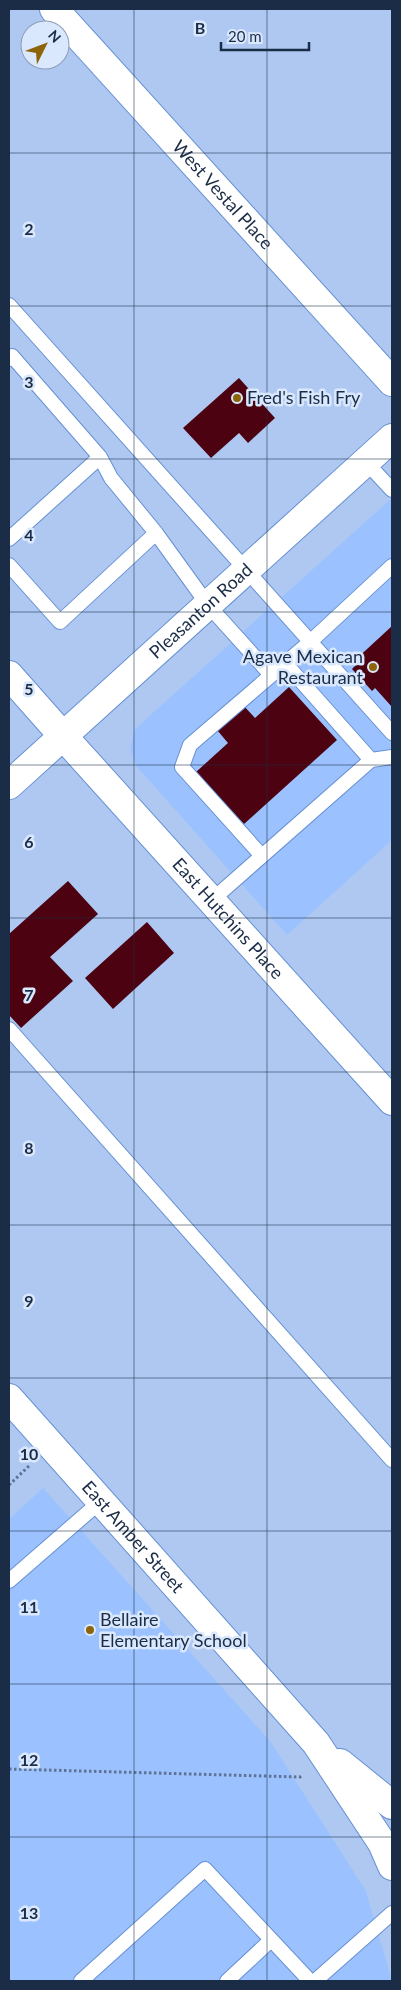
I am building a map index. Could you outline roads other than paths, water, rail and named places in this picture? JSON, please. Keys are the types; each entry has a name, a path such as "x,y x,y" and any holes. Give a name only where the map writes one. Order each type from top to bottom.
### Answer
{"street":[{"name":"West Vestal Place","path":"54,9 392,382"},
{"name":"Pleasanton Road","path":"9,785 392,438"},
{"name":"East Hutchins Place","path":"9,675 392,1101"},
{"name":"East Amber Street","path":"9,1398 322,1751 382,1843 392,1866"},
{"name":"East Amber Street","path":"322,1751 392,1805"}],"lane":[{"path":"9,305 392,733"},
{"path":"9,359 12,356 100,457 111,478 156,533 208,605 271,675"},
{"path":"9,539 100,457"},
{"path":"366,462 392,490"},
{"path":"9,565 60,622 156,533"},
{"path":"262,856 182,767 190,745 310,642 392,566"},
{"path":"285,663 370,760"},
{"path":"212,900 370,760 392,757"},
{"path":"9,1029 392,1460"},
{"path":"9,1581 101,1502"},
{"path":"81,1981 205,1869 310,1981"},
{"path":"315,1981 392,1913"},
{"path":"227,1981 271,1940"}],"place":[{"name":"Fred's Fish Fry","path":"237,398"},
{"name":"Agave Mexican Restaurant","path":"373,667"},
{"name":"Bellaire Elementary School","path":"90,1630"}]}
